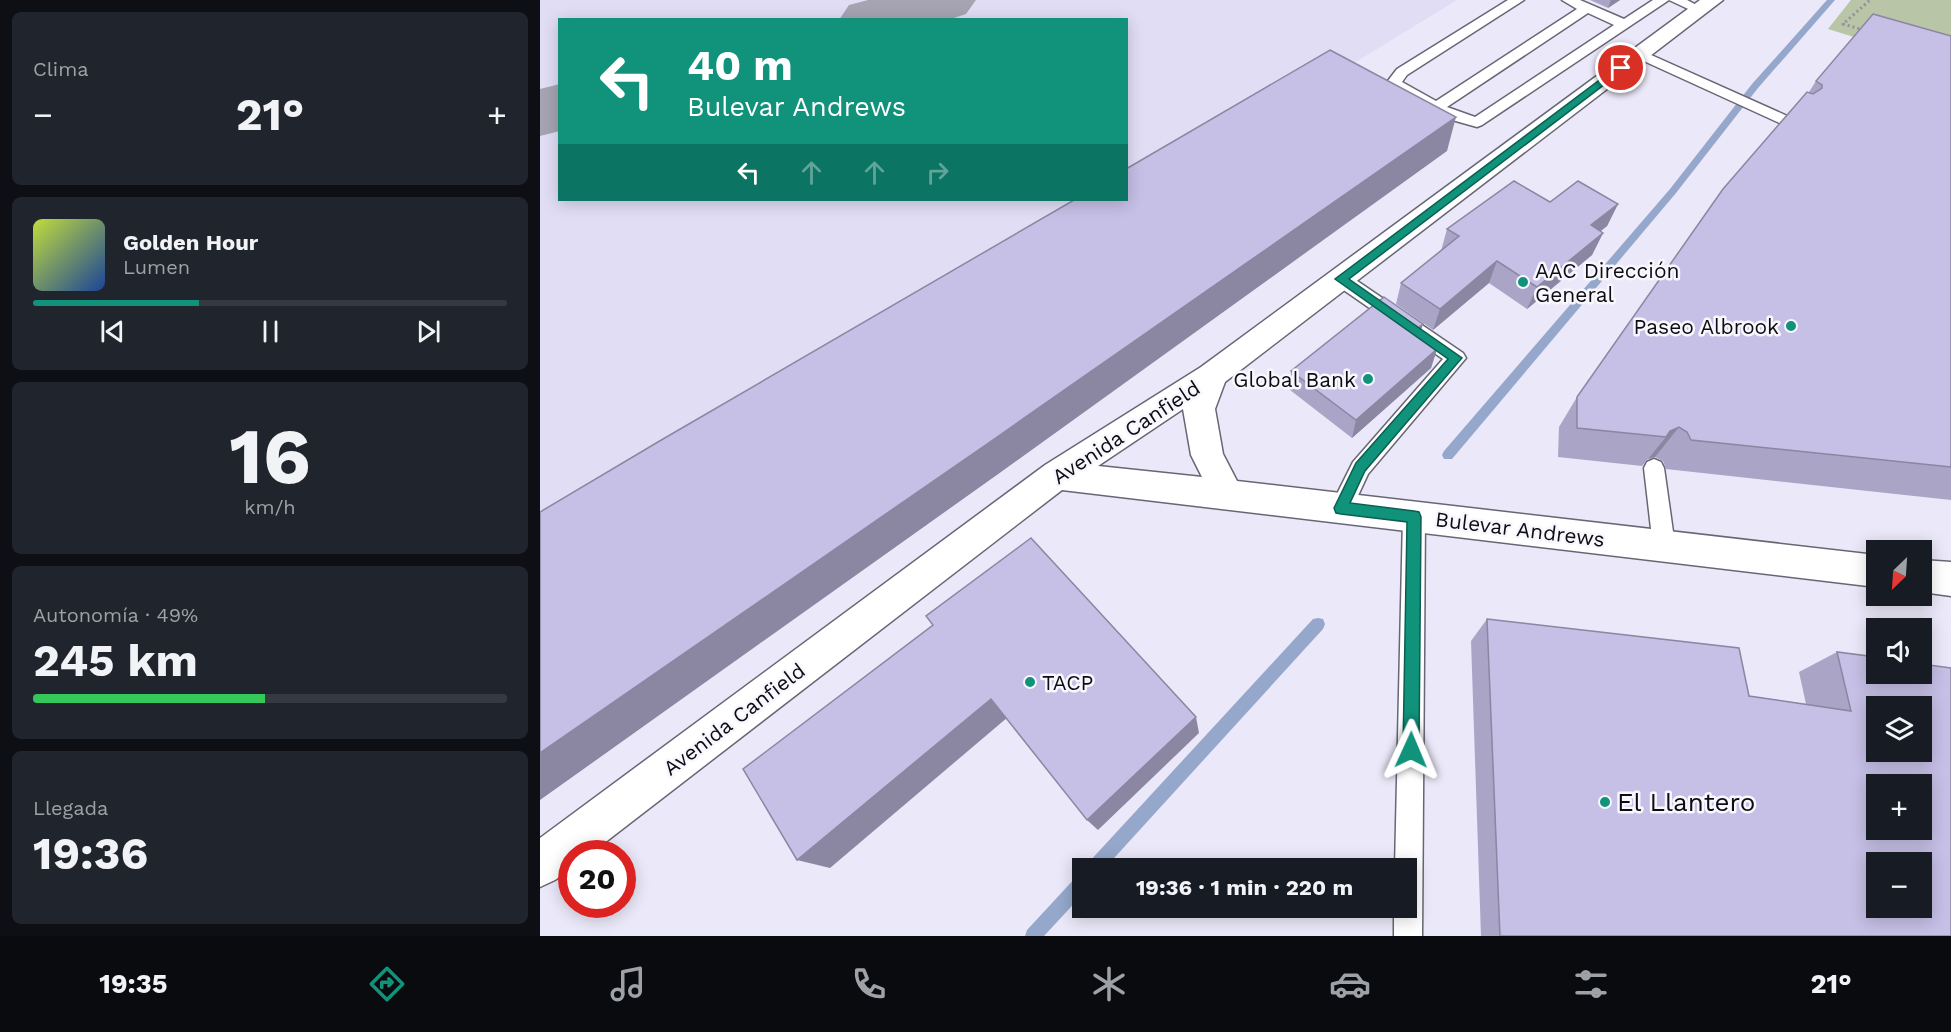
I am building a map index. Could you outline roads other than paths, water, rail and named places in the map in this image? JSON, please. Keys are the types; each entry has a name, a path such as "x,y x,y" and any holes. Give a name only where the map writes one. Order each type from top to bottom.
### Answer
{"main road":[{"name":"Avenida Canfield","path":"540,865 1057,475 1212,375 1341,279 1640,54 1696,3"},
{"path":"1212,375 1199,409 1208,455 1227,495"},
{"name":"Bulevar Andrews","path":"1057,475 1866,570"},
{"path":"1932,577 1951,579"}],"lane":[{"path":"1517,0 1402,72 1394,82 1396,85 1450,115 1477,122 1662,0"},
{"path":"1569,0 1624,25"},
{"path":"1436,107 1587,8"},
{"path":"1640,54 1789,122"},
{"path":"1341,279 1456,358 1360,468 1341,508"},
{"path":"1654,468 1664,546"},
{"path":"1408,936 1414,517"}],"waterway":[{"path":"1448,455 1673,191 1755,86 1831,0"},
{"path":"1104,858 1318,624"},
{"path":"1033,936 1072,894"}],"place":[{"name":"AAC Dirección General","path":"1523,282"},
{"name":"Paseo Albrook","path":"1791,326"},
{"name":"Global Bank","path":"1368,379"},
{"name":"TACP","path":"1030,682"},
{"name":"El Llantero","path":"1605,802"}]}
